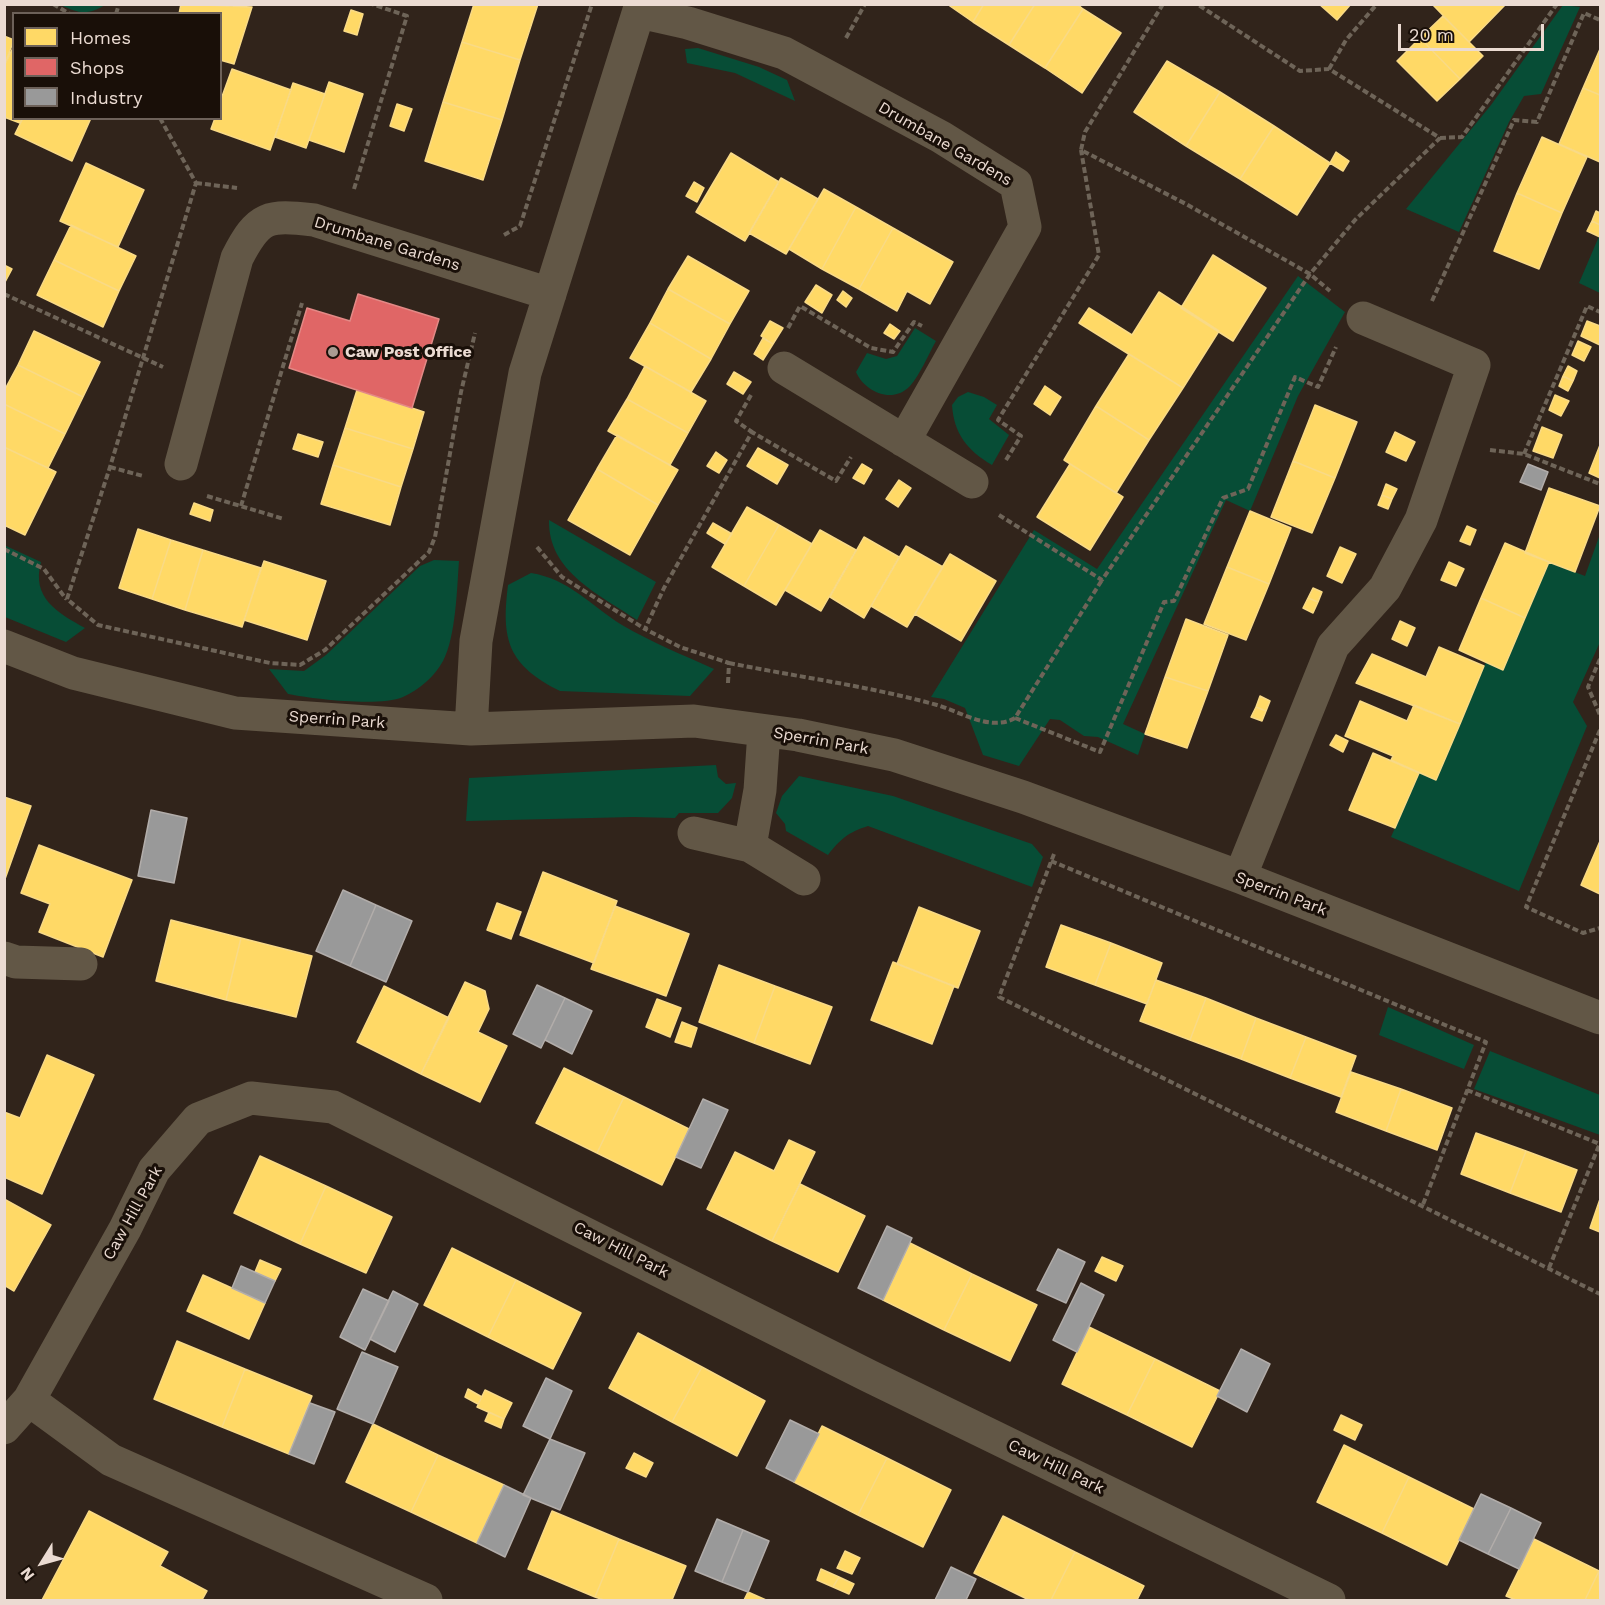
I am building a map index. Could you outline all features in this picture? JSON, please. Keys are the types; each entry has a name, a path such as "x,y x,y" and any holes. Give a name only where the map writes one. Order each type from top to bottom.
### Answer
{"street":[{"name":"Drumbane Gardens","path":"471,729 476,641 525,373 640,8 784,53 941,137 1016,184 1025,227 904,441"},
{"name":"Drumbane Gardens","path":"181,464 237,258 252,229 278,216 314,220 550,294"},
{"path":"1240,877 1334,646 1385,588 1421,520 1474,365 1358,314"},
{"path":"784,368 972,482"},
{"name":"Sperrin Park","path":"4,646 74,673 235,713 471,729 694,721 764,731 894,755 1023,797 1240,877 1600,1018"},
{"path":"750,846 760,790 764,731"},
{"path":"694,833 750,846 804,879"},
{"path":"4,958 16,962 81,964"},
{"name":"Caw Hill Park","path":"4,1428 29,1400 119,1239 154,1170 198,1119 251,1098 333,1107 869,1376 1329,1600"},
{"path":"29,1400 111,1460 426,1600"}],"path":[{"path":"53,4 67,12"},
{"path":"342,229 407,16 372,4"},
{"path":"475,271 483,246 520,226 592,4"},
{"path":"1004,465 1021,436 998,420 1099,255 1081,150 1085,132 1163,4"},
{"path":"1197,4 1300,71 1329,69 1440,138 1462,137 1557,4"},
{"path":"1329,69 1346,40 1377,4"},
{"path":"1414,340 1514,120 1538,122 1584,13 1600,20"},
{"path":"67,599 110,467 141,358 196,183 161,120"},
{"path":"499,515 534,543 562,577 645,629 680,647 729,663 936,705 994,724 1006,723 1015,718 1102,580 1310,274 1354,220 1440,138"},
{"path":"1015,718 1100,752 1164,602 1174,601 1223,498 1248,489 1295,377 1318,387 1358,314 1310,274 1186,204 1081,150"},
{"path":"4,294 202,384"},
{"path":"241,506 302,303"},
{"path":"1524,454 1587,306 1600,312"},
{"path":"4,549 44,569 67,599 98,625 270,663 300,665 311,660 325,650 429,552 435,537 461,392 475,333"},
{"path":"645,629 664,588 752,432 836,482 853,454"},
{"path":"1450,435 1484,449 1524,454 1600,484"},
{"path":"972,482 981,503 1102,580"},
{"path":"1600,659 1588,687 1600,715"},
{"path":"728,726 729,663"},
{"path":"1600,730 1526,907 1583,933 1600,928"},
{"path":"1056,850 999,997 1600,1294"},
{"path":"1051,861 1486,1042 1422,1207"},
{"path":"1467,1090 1600,1143 1549,1268"}],"green space":[{"path":"61,5 105,5 83,12"},
{"path":"1563,5 1580,7 1541,94 1524,96 1509,122 1459,232 1406,209 1491,105"},
{"path":"698,48 759,67 787,80 795,101 735,73 687,63 685,49"},
{"path":"1600,234 1600,293 1579,283"},
{"path":"1298,276 1345,312 1298,396 1250,511 1226,500 1123,724 1145,734 1138,755 1098,737 1084,736 1060,720 1050,719 1019,766 983,755 965,708 944,699 931,697 1034,530 1097,569"},
{"path":"915,328 936,341 921,371 910,386 903,392 887,395 865,385 856,372 867,353 886,359 897,356"},
{"path":"968,392 984,397 997,405 989,419 1009,435 992,465 975,453 963,440 953,415 952,405 958,397"},
{"path":"549,520 656,582 637,620 592,591 566,568 551,538"},
{"path":"1600,534 1600,642 1573,702 1587,726 1519,891 1391,837 1419,773 1436,779 1486,662 1503,669 1549,562 1585,576"},
{"path":"4,545 41,562 39,575 43,595 57,610 85,628 66,642 5,617"},
{"path":"434,560 459,561 451,639 440,667 426,682 415,691 392,700 363,702 288,694 269,669 304,671 326,655 420,566"},
{"path":"531,573 557,581 622,625 714,669 690,696 560,691 529,671 519,661 508,636 506,604 508,585"},
{"path":"716,765 718,777 726,784 736,783 732,798 718,813 679,813 675,818 466,821 469,778"},
{"path":"799,776 893,796 1032,844 1043,857 1032,887 868,826 845,837 828,855 786,831 785,824 776,813 782,796"},
{"path":"1388,1007 1474,1045 1464,1069 1379,1035"},
{"path":"1490,1051 1600,1095 1600,1135 1474,1089"}],"building: Homes":[{"path":"181,4 252,7 234,64 222,61 222,12 179,12"},
{"path":"474,4 538,4 520,60 462,42"},
{"path":"947,4 984,4 973,22"},
{"path":"984,4 1035,4 1009,45 973,22"},
{"path":"1035,4 1077,4 1083,9 1045,68 1009,45"},
{"path":"1319,4 1351,4 1337,20"},
{"path":"1432,4 1506,4 1469,42"},
{"path":"1083,9 1121,33 1082,93 1045,68"},
{"path":"351,10 363,14 357,35 344,31"},
{"path":"1443,16 1483,56 1460,79 1420,38"},
{"path":"4,36 12,39 12,45 4,66"},
{"path":"1420,38 1460,79 1437,101 1397,61"},
{"path":"462,42 520,60 502,120 443,102"},
{"path":"1600,49 1600,95 1583,88"},
{"path":"12,50 12,120 4,117 4,66"},
{"path":"1167,61 1220,92 1186,146 1134,112"},
{"path":"232,69 291,90 270,150 211,129 214,120 222,120 222,96"},
{"path":"329,82 363,94 344,152 309,140"},
{"path":"293,83 325,94 306,148 275,137"},
{"path":"1583,88 1600,95 1600,162 1559,144"},
{"path":"1220,92 1274,126 1240,179 1186,146"},
{"path":"443,102 502,120 483,180 425,161"},
{"path":"397,104 412,109 404,131 390,126"},
{"path":"22,120 90,120 72,161 15,134"},
{"path":"1274,126 1330,163 1297,215 1240,179"},
{"path":"1542,137 1587,157 1562,213 1517,193"},
{"path":"1336,152 1349,161 1343,171 1330,163"},
{"path":"731,153 779,182 745,241 696,212"},
{"path":"86,163 144,190 118,247 60,221"},
{"path":"781,178 818,199 786,254 749,233"},
{"path":"694,182 704,188 697,202 686,196"},
{"path":"824,189 856,207 822,269 789,249"},
{"path":"1517,193 1562,213 1539,269 1494,251"},
{"path":"856,207 893,228 859,289 822,269"},
{"path":"1596,211 1600,213 1600,225 1592,221"},
{"path":"1592,221 1600,225 1600,237 1587,231"},
{"path":"71,225 136,256 119,291 54,260"},
{"path":"893,228 953,262 930,304 907,291 897,311 859,289"},
{"path":"1213,255 1266,288 1233,341 1181,308"},
{"path":"688,256 749,291 730,324 668,289"},
{"path":"54,260 119,291 103,327 37,295"},
{"path":"4,265 12,269 4,284"},
{"path":"816,285 832,295 822,313 805,302"},
{"path":"668,289 730,324 711,359 650,323"},
{"path":"843,291 852,298 846,307 837,300"},
{"path":"1159,292 1219,331 1183,388 1079,323 1089,308 1132,335"},
{"path":"770,321 783,328 773,344 761,336"},
{"path":"1587,321 1600,326 1600,345 1581,336"},
{"path":"650,323 711,359 691,392 630,358"},
{"path":"890,324 900,331 894,339 884,333"},
{"path":"34,331 100,362 83,397 18,365"},
{"path":"763,338 773,344 763,360 754,354"},
{"path":"1578,341 1591,347 1584,361 1572,355"},
{"path":"1129,354 1183,388 1149,440 1096,406"},
{"path":"18,365 83,397 65,434 4,404 4,391"},
{"path":"645,366 706,401 688,433 627,399"},
{"path":"1568,366 1577,371 1573,381 1563,376"},
{"path":"734,372 751,382 743,394 727,384"},
{"path":"1563,376 1573,381 1568,391 1559,386"},
{"path":"1045,386 1061,397 1050,415 1034,404"},
{"path":"357,390 424,412 413,449 345,428"},
{"path":"1555,395 1569,401 1561,416 1549,410"},
{"path":"627,399 688,433 670,465 608,431"},
{"path":"4,404 65,434 48,468 4,447"},
{"path":"1315,405 1357,422 1335,478 1293,461"},
{"path":"1096,406 1149,440 1116,493 1064,460"},
{"path":"1542,427 1562,435 1553,458 1533,451"},
{"path":"345,428 413,449 401,487 333,465"},
{"path":"1395,432 1415,442 1406,461 1386,452"},
{"path":"298,434 323,442 318,457 293,449"},
{"path":"617,435 678,470 658,505 597,469"},
{"path":"1600,445 1600,478 1589,473"},
{"path":"4,447 56,472 25,535 4,525"},
{"path":"758,448 788,465 777,484 747,466"},
{"path":"716,452 727,460 719,473 707,466"},
{"path":"1293,461 1335,478 1312,533 1271,517"},
{"path":"862,464 872,470 864,484 853,478"},
{"path":"1070,464 1123,497 1090,550 1037,517"},
{"path":"333,465 401,487 390,525 321,504"},
{"path":"597,469 658,505 630,555 568,520"},
{"path":"899,480 911,488 898,507 886,499"},
{"path":"1386,484 1397,489 1392,499 1382,495"},
{"path":"1549,488 1600,506 1575,572 1525,553"},
{"path":"1382,495 1392,499 1388,509 1378,505"},
{"path":"194,503 213,510 210,521 190,514"},
{"path":"747,507 779,525 744,586 712,567"},
{"path":"1250,511 1291,528 1269,584 1227,567"},
{"path":"713,523 732,534 725,544 707,533"},
{"path":"779,525 812,544 776,605 744,586"},
{"path":"1467,526 1476,530 1470,545 1460,541"},
{"path":"138,529 171,540 152,599 119,588"},
{"path":"820,530 856,550 821,611 785,590"},
{"path":"864,537 899,557 864,618 830,597"},
{"path":"171,540 203,550 185,610 152,599"},
{"path":"1505,543 1549,562 1525,618 1481,598"},
{"path":"906,546 943,567 907,627 871,606"},
{"path":"1340,547 1356,554 1342,583 1327,576"},
{"path":"203,550 261,568 242,627 185,610"},
{"path":"950,554 996,581 961,641 915,614"},
{"path":"264,561 326,581 307,640 244,620"},
{"path":"1449,562 1464,569 1456,586 1441,580"},
{"path":"1227,567 1269,584 1246,640 1204,624"},
{"path":"1313,588 1322,592 1318,602 1308,598"},
{"path":"1308,598 1318,602 1313,613 1303,608"},
{"path":"1481,598 1525,618 1503,670 1459,650"},
{"path":"1186,619 1228,635 1208,691 1165,677"},
{"path":"1400,621 1415,628 1407,646 1392,639"},
{"path":"1439,647 1484,666 1460,724 1356,683 1372,654 1426,677"},
{"path":"1165,677 1208,691 1187,748 1145,734"},
{"path":"1260,696 1270,701 1266,711 1256,707"},
{"path":"1360,701 1407,721 1414,705 1460,724 1436,780 1391,760 1393,756 1345,736"},
{"path":"1256,707 1266,711 1262,721 1251,717"},
{"path":"1336,735 1348,741 1343,752 1330,745"},
{"path":"1373,753 1419,773 1395,828 1349,810"},
{"path":"4,797 31,806 5,879 4,879"},
{"path":"1600,841 1600,894 1581,885"},
{"path":"39,845 132,880 103,957 39,932 50,904 21,893"},
{"path":"543,872 617,901 594,963 520,935"},
{"path":"497,903 521,912 511,939 487,930"},
{"path":"615,906 689,934 666,996 591,969"},
{"path":"919,907 980,931 958,988 897,964"},
{"path":"171,920 241,938 226,1000 156,981"},
{"path":"1061,925 1111,943 1095,985 1046,967"},
{"path":"241,938 312,956 296,1017 226,1000"},
{"path":"1111,943 1162,963 1147,1004 1095,985"},
{"path":"893,962 954,986 932,1044 871,1020"},
{"path":"719,965 775,986 754,1043 699,1022"},
{"path":"1156,980 1206,998 1190,1040 1140,1021"},
{"path":"465,982 485,991 489,1009 478,1032 507,1046 480,1102 421,1074"},
{"path":"384,986 449,1018 421,1074 357,1042"},
{"path":"775,986 832,1007 810,1064 754,1043"},
{"path":"1206,998 1256,1018 1241,1059 1190,1040"},
{"path":"657,999 681,1008 670,1037 646,1027"},
{"path":"1256,1018 1306,1037 1290,1078 1241,1059"},
{"path":"682,1022 697,1028 691,1047 675,1042"},
{"path":"1306,1037 1356,1056 1341,1097 1290,1078"},
{"path":"47,1055 94,1075 42,1194 4,1177 4,1112 20,1118"},
{"path":"564,1068 624,1097 597,1153 536,1123"},
{"path":"1351,1072 1401,1089 1386,1131 1336,1112"},
{"path":"1401,1089 1452,1108 1437,1150 1386,1131"},
{"path":"624,1097 689,1129 662,1185 597,1153"},
{"path":"1476,1133 1526,1151 1510,1193 1461,1174"},
{"path":"789,1140 815,1152 772,1241 707,1209 735,1152 774,1171"},
{"path":"1526,1151 1577,1170 1561,1212 1510,1193"},
{"path":"260,1156 326,1186 300,1244 234,1213"},
{"path":"800,1184 865,1216 838,1272 772,1241"},
{"path":"326,1186 392,1217 366,1273 300,1244"},
{"path":"4,1199 51,1225 14,1291 4,1285"},
{"path":"1600,1199 1600,1232 1590,1228"},
{"path":"910,1243 972,1274 944,1330 883,1300"},
{"path":"452,1248 516,1280 488,1337 424,1305"},
{"path":"1102,1257 1123,1266 1116,1281 1095,1271"},
{"path":"260,1260 281,1269 275,1281 255,1272"},
{"path":"972,1274 1037,1305 1010,1361 944,1330"},
{"path":"203,1275 265,1303 249,1339 187,1311"},
{"path":"516,1280 581,1313 553,1369 488,1337"},
{"path":"1089,1327 1155,1359 1127,1415 1062,1384"},
{"path":"638,1333 702,1367 672,1422 609,1388"},
{"path":"177,1341 245,1369 222,1427 154,1399"},
{"path":"1155,1359 1220,1391 1192,1447 1127,1415"},
{"path":"702,1367 765,1401 737,1456 672,1422"},
{"path":"245,1369 312,1396 289,1454 222,1427"},
{"path":"468,1389 482,1397 478,1404 465,1397"},
{"path":"485,1390 512,1403 504,1419 477,1407"},
{"path":"489,1412 504,1419 501,1428 485,1421"},
{"path":"1341,1415 1362,1425 1355,1440 1334,1430"},
{"path":"373,1424 438,1455 411,1512 346,1482"},
{"path":"822,1426 887,1458 858,1515 794,1482"},
{"path":"1344,1445 1409,1477 1382,1533 1317,1502"},
{"path":"634,1453 653,1463 646,1477 626,1468"},
{"path":"438,1455 504,1485 477,1543 411,1512"},
{"path":"887,1458 951,1490 923,1547 858,1515"},
{"path":"1409,1477 1474,1509 1447,1565 1382,1533"},
{"path":"89,1511 168,1552 160,1566 207,1591 202,1600 42,1600"},
{"path":"552,1511 619,1539 595,1597 528,1569"},
{"path":"1003,1516 1075,1552 1051,1600 1029,1600 974,1573"},
{"path":"619,1539 686,1566 672,1600 604,1600 595,1597"},
{"path":"1534,1539 1599,1571 1585,1600 1516,1600 1506,1596"},
{"path":"845,1551 860,1558 852,1574 837,1568"},
{"path":"1075,1552 1144,1586 1137,1600 1051,1600"},
{"path":"821,1569 839,1577 833,1587 817,1580"},
{"path":"1599,1571 1600,1600 1585,1600"},
{"path":"839,1577 854,1584 849,1594 833,1587"},
{"path":"748,1592 766,1600 744,1600"}],"building: Shops":[{"path":"358,294 439,319 412,408 289,368 307,308 350,321"}],"building: Industry":[{"path":"1528,464 1548,472 1541,490 1520,482"},
{"path":"151,810 187,818 174,883 138,876"},
{"path":"343,890 376,905 350,966 316,951"},
{"path":"376,905 412,921 386,982 350,966"},
{"path":"537,985 565,998 541,1048 513,1034"},
{"path":"565,998 592,1011 572,1054 545,1040"},
{"path":"703,1099 728,1110 701,1168 676,1157"},
{"path":"887,1226 912,1238 883,1300 858,1288"},
{"path":"1058,1249 1085,1262 1066,1303 1037,1290"},
{"path":"241,1266 275,1281 265,1303 232,1288"},
{"path":"1081,1283 1104,1295 1077,1352 1053,1340"},
{"path":"363,1289 389,1301 365,1350 340,1337"},
{"path":"393,1291 418,1304 395,1352 370,1339"},
{"path":"1241,1349 1270,1364 1247,1412 1217,1396"},
{"path":"362,1352 398,1367 373,1424 337,1409"},
{"path":"546,1378 572,1391 550,1439 523,1426"},
{"path":"310,1403 335,1412 314,1464 289,1454"},
{"path":"790,1420 819,1434 794,1482 766,1468"},
{"path":"550,1439 585,1453 560,1510 523,1495"},
{"path":"504,1485 531,1498 505,1557 477,1543"},
{"path":"1481,1494 1511,1508 1488,1554 1459,1540"},
{"path":"1511,1508 1541,1523 1519,1569 1488,1554"},
{"path":"717,1519 743,1530 722,1582 695,1571"},
{"path":"743,1530 769,1541 748,1592 722,1582"},
{"path":"951,1567 976,1579 966,1600 935,1600"}],"place":[{"name":"Caw Post Office","path":"333,352"}]}
